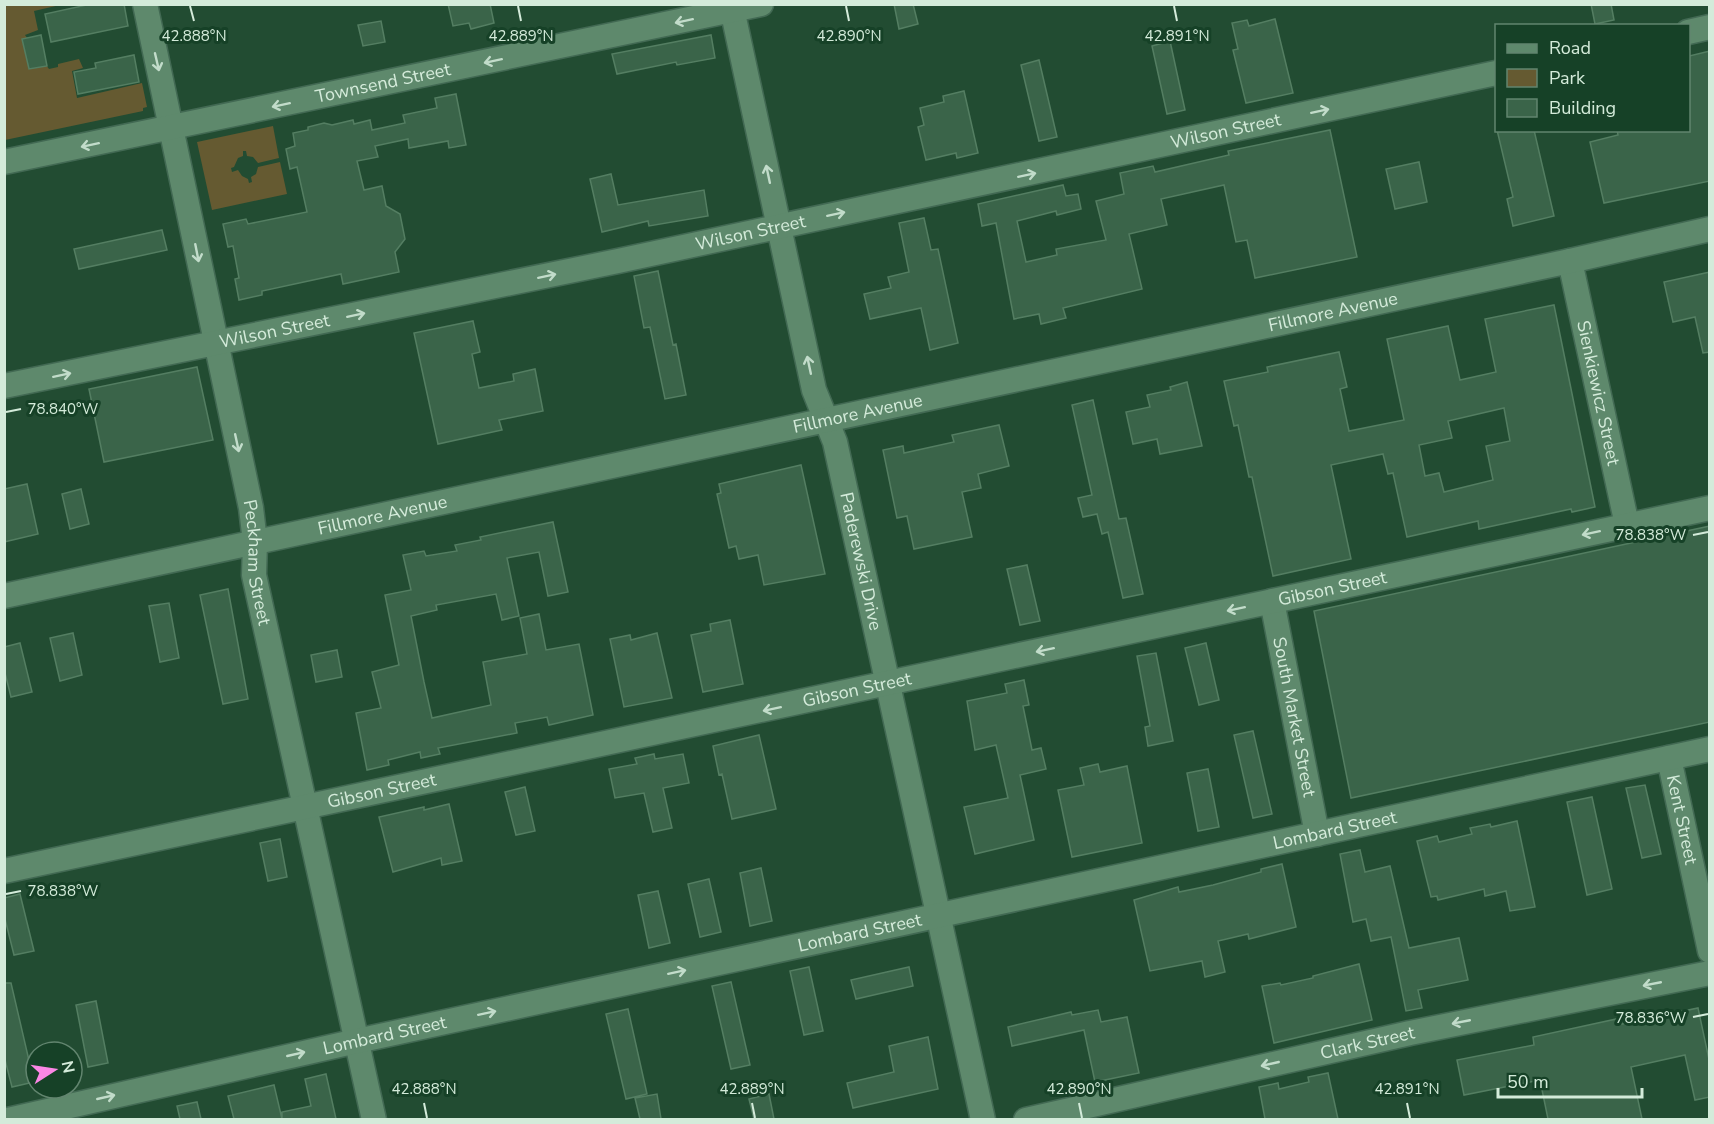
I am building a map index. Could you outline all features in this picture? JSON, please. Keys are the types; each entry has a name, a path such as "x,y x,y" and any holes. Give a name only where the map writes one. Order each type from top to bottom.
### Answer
{"street":[{"name":"Peckham Street","path":"145,4 251,508 255,542 254,575 374,1119"},
{"name":"Townsend Street","path":"4,162 731,8 762,4"},
{"name":"Paderewski Drive","path":"731,8 814,390 834,442 983,1119"},
{"path":"1690,32 1710,27"},
{"name":"Wilson Street","path":"4,386 978,185 1495,73"},
{"name":"Fillmore Avenue","path":"4,596 1570,261 1710,229"},
{"name":"Sienkiewicz Street","path":"1570,261 1627,525"},
{"name":"Gibson Street","path":"4,871 1710,508"},
{"name":"South Market Street","path":"1272,601 1317,834"},
{"name":"Lombard Street","path":"8,1119 357,1041 1710,750"},
{"name":"Kent Street","path":"1668,758 1710,951"},
{"name":"Clark Street","path":"1026,1119 1410,1033 1710,973"}],"green space":[{"path":"4,5 60,5 34,11 38,30 25,35 49,69 58,67 58,64 79,59 83,68 72,71 77,98 142,83 147,107 143,108 143,111 5,140"},
{"path":"273,126 279,158 258,163 253,157 247,156 246,151 243,151 243,156 238,158 234,167 231,168 232,172 238,170 248,179 249,183 252,182 251,177 256,174 258,167 280,162 287,194 212,210 197,142"}],"building":[{"path":"91,4 124,4 128,26 51,42 45,14"},
{"path":"448,4 490,4 494,23 471,29 469,23 453,26"},
{"path":"894,4 913,4 918,24 899,29"},
{"path":"1591,4 1611,4 1614,20 1595,24"},
{"path":"1275,19 1293,93 1246,103 1233,50 1238,49 1232,23 1247,20 1249,26"},
{"path":"381,21 385,42 363,46 358,25"},
{"path":"41,35 47,66 29,69 22,39"},
{"path":"711,35 715,58 677,65 676,62 617,74 612,54"},
{"path":"1170,41 1185,110 1167,114 1152,46"},
{"path":"1710,51 1710,181 1604,203 1590,142 1618,135 1617,132 1690,132 1690,56"},
{"path":"134,55 139,82 78,94 74,72 96,68 95,63"},
{"path":"1039,60 1057,137 1039,141 1021,65"},
{"path":"964,91 978,153 957,158 956,153 926,160 918,127 924,125 920,108 944,102 943,96"},
{"path":"456,94 466,145 449,148 448,141 409,148 408,139 375,146 378,157 357,161 364,190 382,186 386,206 400,214 405,239 395,252 399,272 343,284 341,274 262,291 262,295 239,300 235,279 239,278 233,246 228,247 223,224 246,219 248,224 307,212 297,167 290,169 286,149 295,146 293,133 324,123 332,125 353,120 354,124 370,120 372,130 405,123 403,115 437,108 435,98"},
{"path":"1330,130 1357,257 1255,278 1247,240 1236,242 1224,185 1161,199 1167,225 1129,234 1142,289 1063,308 1066,318 1041,324 1039,314 1014,319 996,223 982,226 978,204 1063,185 1066,196 1078,194 1081,209 1057,215 1056,211 1017,221 1026,262 1057,255 1056,249 1106,240 1096,201 1124,194 1120,173 1153,166 1155,172 1229,155 1228,151"},
{"path":"1497,132 1534,132 1554,216 1513,226 1507,199 1513,197"},
{"path":"1419,162 1427,202 1395,209 1386,169"},
{"path":"611,174 618,205 704,190 708,216 649,226 648,221 602,232 590,179"},
{"path":"924,218 931,250 938,249 958,343 930,350 921,308 870,319 864,294 891,288 888,277 909,272 899,223"},
{"path":"162,230 167,250 79,269 74,249"},
{"path":"658,271 686,395 665,399 650,327 644,328 634,276"},
{"path":"1710,272 1710,352 1703,353 1695,317 1673,322 1664,282"},
{"path":"1554,305 1595,507 1572,512 1571,509 1479,529 1478,521 1407,537 1393,473 1388,474 1383,454 1331,465 1351,559 1273,576 1252,477 1249,477 1238,425 1234,426 1224,381 1268,372 1267,367 1339,352 1347,387 1340,389 1349,431 1404,420 1387,339 1448,326 1460,380 1496,372 1485,319","holes":["1504,408 1510,441 1486,446 1493,480 1444,492 1439,473 1425,476 1419,445 1452,438 1448,421"]},
{"path":"473,321 480,352 472,354 479,388 514,381 513,374 535,369 543,411 499,420 502,430 438,444 414,333"},
{"path":"197,367 213,440 104,462 89,389"},
{"path":"1187,382 1202,446 1160,454 1157,439 1133,444 1126,412 1150,407 1147,395 1171,390 1170,387"},
{"path":"1093,400 1119,519 1126,518 1143,594 1123,598 1108,532 1102,534 1097,514 1083,517 1078,498 1092,495 1072,405"},
{"path":"999,425 1009,466 978,474 981,488 962,492 972,537 914,549 907,516 897,518 883,450 903,446 904,453 954,442 952,435"},
{"path":"801,465 825,574 764,585 758,555 739,559 736,546 729,548 717,494 721,493 719,484"},
{"path":"27,484 38,534 4,542 4,489"},
{"path":"81,489 89,524 70,529 62,494"},
{"path":"553,522 568,592 548,596 539,552 507,558 519,616 502,620 496,594 436,605 437,610 411,616 424,682 432,718 491,705 483,662 527,654 520,618 539,614 546,650 579,644 593,715 549,725 547,717 515,723 517,733 438,748 440,754 421,758 420,752 388,760 389,765 367,770 356,713 381,708 372,672 399,665 385,595 411,590 403,555 424,551 426,556 457,551 455,545 481,540 480,537"},
{"path":"1710,526 1710,722 1351,798 1314,611"},
{"path":"1027,565 1040,621 1020,625 1007,569"},
{"path":"228,589 248,699 223,704 200,595"},
{"path":"169,603 179,658 160,662 149,606"},
{"path":"730,620 743,684 703,692 691,635 711,631 710,624"},
{"path":"73,633 82,675 60,681 50,638"},
{"path":"657,633 672,698 624,707 610,639 630,635 631,640"},
{"path":"20,643 32,692 11,697 4,669 4,647"},
{"path":"1206,643 1219,700 1199,705 1185,648"},
{"path":"337,650 342,677 316,682 311,655"},
{"path":"1156,653 1173,741 1148,746 1145,727 1150,726 1137,656"},
{"path":"1024,680 1029,705 1023,706 1032,750 1041,748 1046,769 1020,775 1034,840 975,854 964,807 1008,798 996,745 975,750 967,701 1007,693 1005,684"},
{"path":"1253,731 1272,814 1253,818 1234,735"},
{"path":"759,735 776,809 732,819 713,746"},
{"path":"654,754 655,759 683,754 689,783 663,788 672,828 653,832 644,793 615,798 609,769 637,764 635,758"},
{"path":"1098,764 1100,772 1127,766 1142,843 1072,857 1058,790 1084,785 1080,768"},
{"path":"1208,769 1219,827 1198,831 1187,773"},
{"path":"1645,785 1661,854 1642,858 1626,788"},
{"path":"525,787 535,831 516,835 505,792"},
{"path":"1592,797 1612,889 1587,895 1567,802"},
{"path":"449,804 462,861 442,865 441,858 393,872 379,817"},
{"path":"1517,821 1535,907 1510,911 1506,891 1485,896 1484,889 1438,900 1437,896 1431,897 1417,841 1437,836 1439,842 1472,834 1470,828 1490,824 1491,827"},
{"path":"280,839 287,877 268,881 260,843"},
{"path":"1360,850 1365,872 1390,866 1409,948 1459,938 1468,980 1418,990 1422,1008 1406,1011 1391,937 1371,941 1366,919 1353,922 1340,854"},
{"path":"1282,864 1296,927 1249,939 1248,934 1218,941 1225,972 1205,977 1202,961 1150,971 1134,900 1178,887 1179,892 1213,885"},
{"path":"761,868 772,921 750,926 740,873"},
{"path":"709,879 721,932 700,937 688,884"},
{"path":"658,891 670,943 649,948 638,895"},
{"path":"20,894 34,951 14,955 4,915 4,898"},
{"path":"1359,964 1372,1020 1274,1043 1262,986 1280,983 1281,985 1313,978 1313,976"},
{"path":"809,967 823,1031 804,1035 790,971"},
{"path":"909,967 913,986 856,999 851,980"},
{"path":"731,982 750,1065 731,1069 712,986"},
{"path":"4,983 11,983 24,1040 24,1084 12,1087 4,1056"},
{"path":"96,1001 108,1063 88,1067 76,1005"},
{"path":"1698,1008 1710,1064 1710,1097 1695,1100 1685,1055 1631,1067 1642,1119 1548,1119 1540,1080 1464,1095 1457,1060 1534,1045 1533,1037 1621,1018 1622,1024"},
{"path":"628,1009 647,1094 626,1099 606,1014"},
{"path":"1098,1010 1101,1022 1127,1017 1139,1073 1095,1082 1084,1030 1012,1046 1008,1027 1071,1012 1072,1015"},
{"path":"928,1037 938,1089 853,1108 847,1083 894,1072 889,1046"},
{"path":"1328,1073 1338,1119 1265,1119 1259,1087 1278,1083 1279,1089 1309,1082 1308,1077"},
{"path":"326,1074 336,1119 282,1119 282,1112 311,1106 305,1079"},
{"path":"274,1085 282,1119 234,1119 228,1096"},
{"path":"657,1094 661,1119 640,1119 635,1098"},
{"path":"769,1094 774,1119 754,1119 749,1099"},
{"path":"197,1102 201,1119 180,1119 177,1106"}]}
